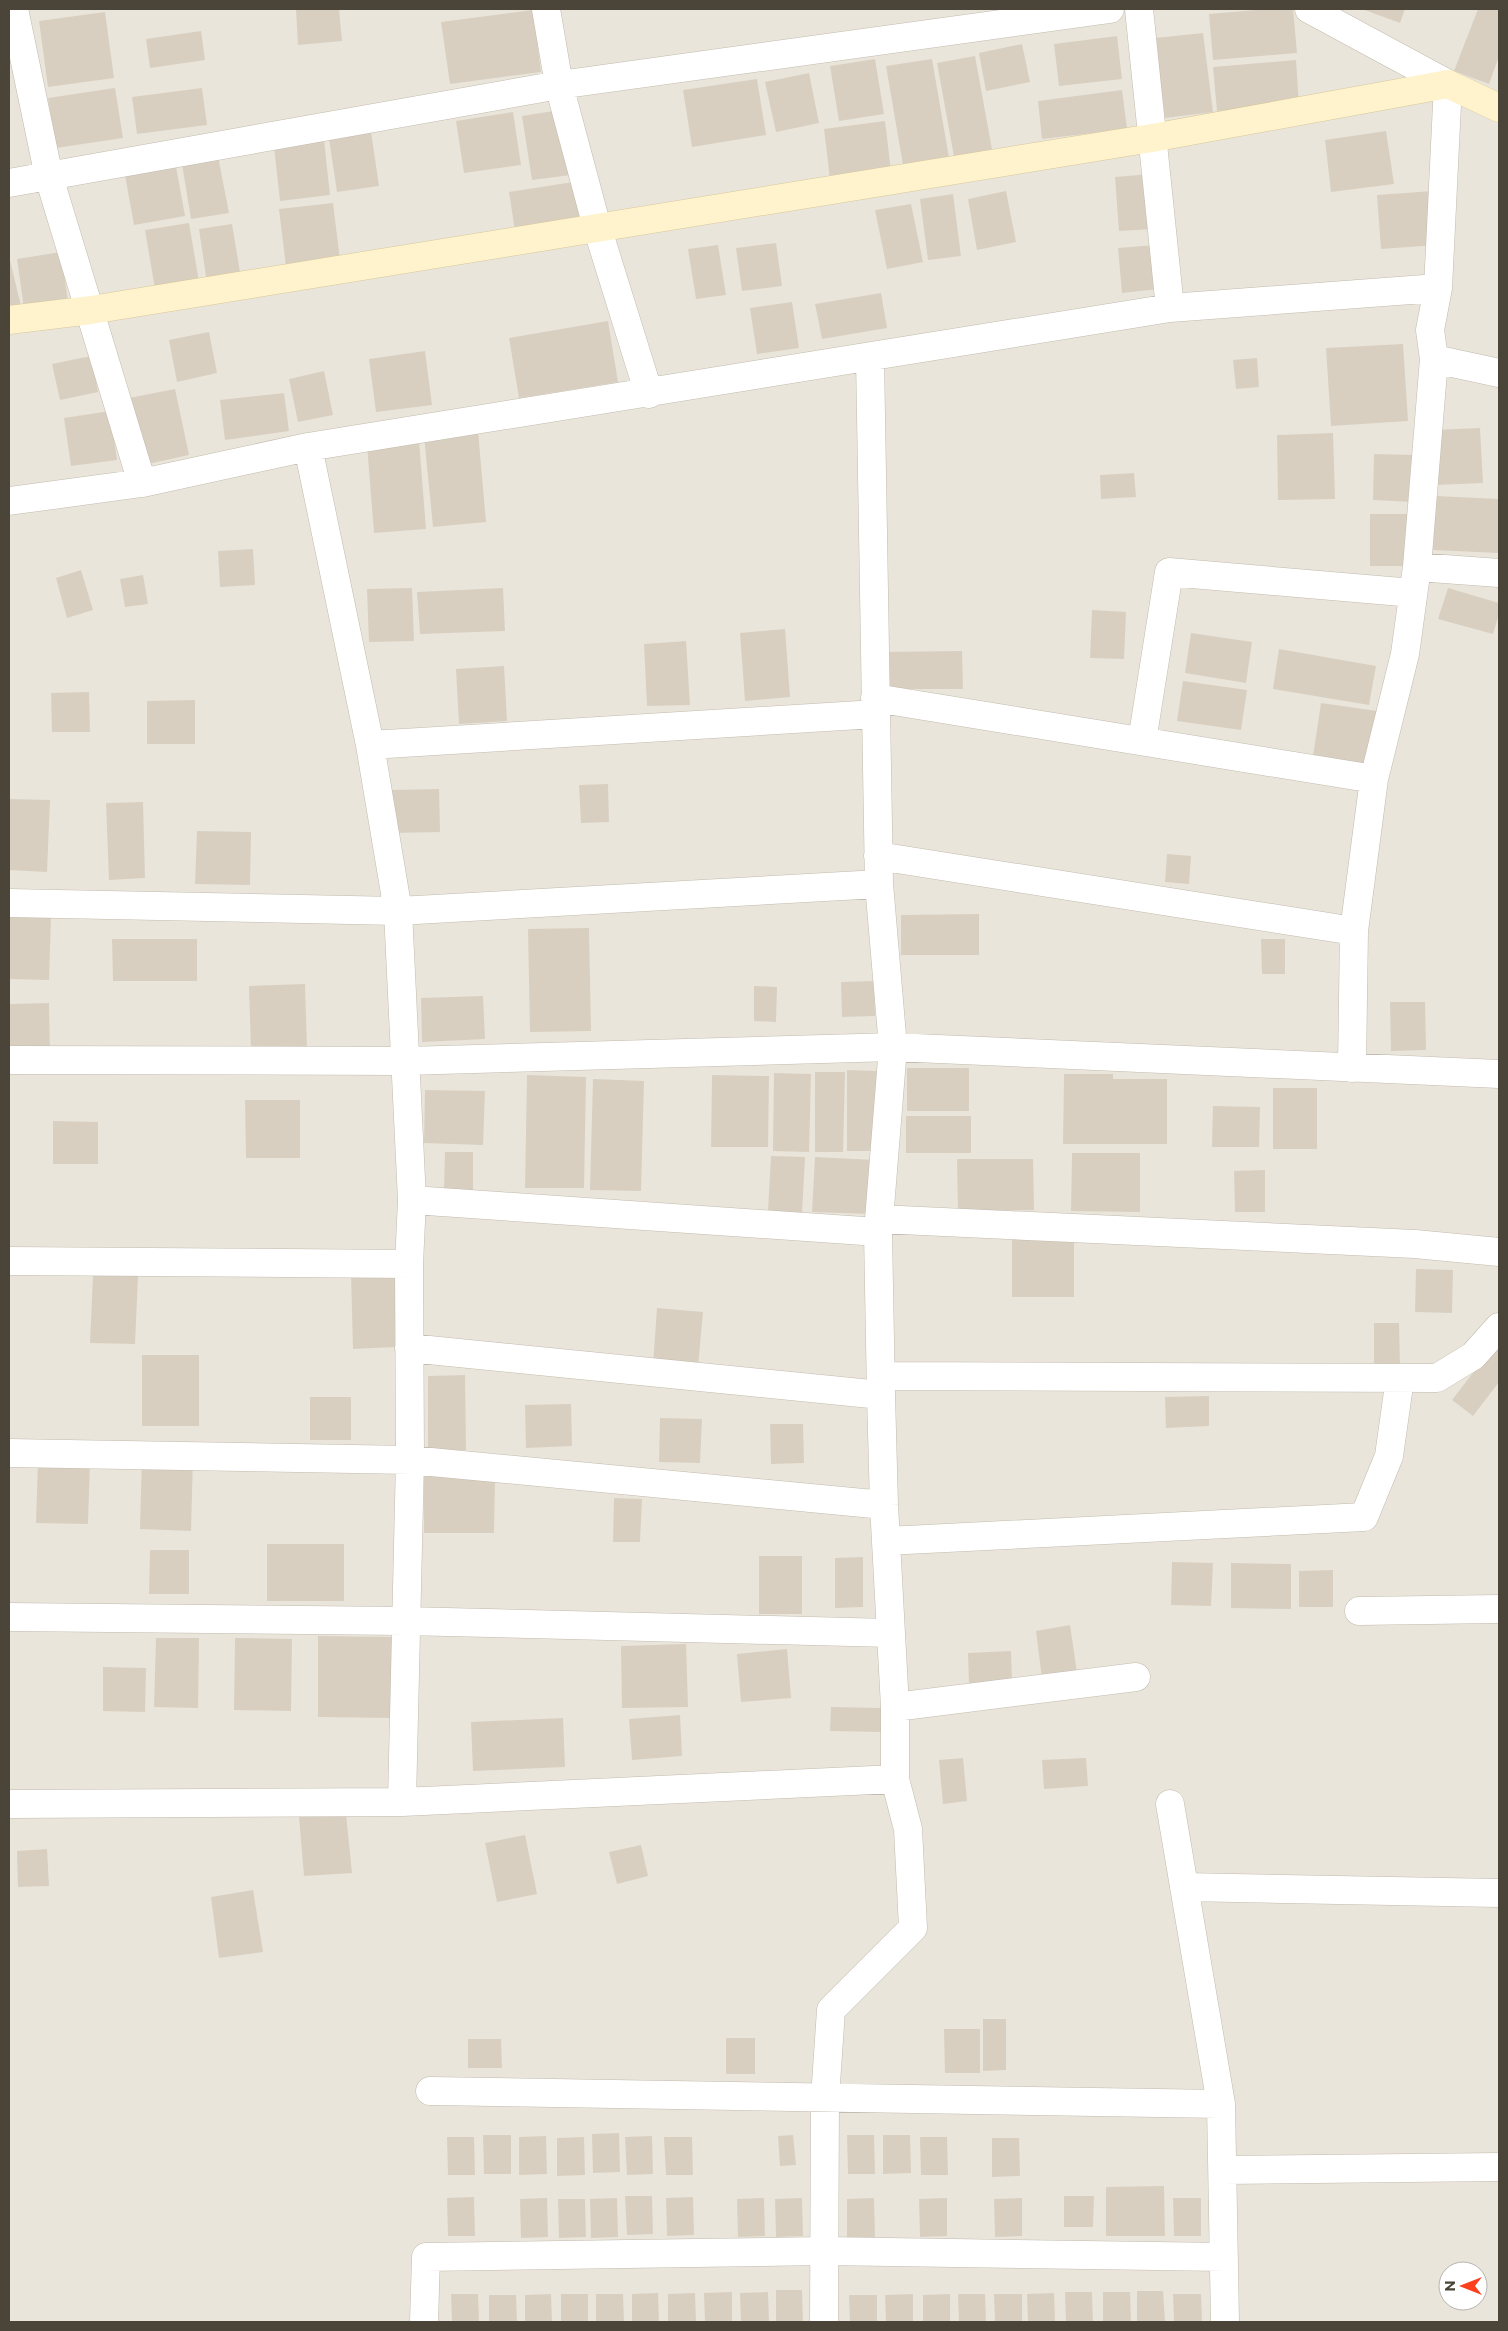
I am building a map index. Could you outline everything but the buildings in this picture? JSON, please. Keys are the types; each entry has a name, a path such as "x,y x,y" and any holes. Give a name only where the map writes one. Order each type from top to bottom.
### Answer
{"street":[{"path":"14,9 49,177 91,310 142,483"},
{"path":"546,9 559,85 597,227 649,394"},
{"path":"9,183 559,85 1110,9"},
{"path":"1139,9 1170,308"},
{"path":"1309,9 1448,84 1499,108"},
{"path":"9,320 91,310 1152,138 1448,84"},
{"path":"1352,1068 1354,931 1374,779 1405,654 1415,580 1434,359 1430,330 1438,288 1448,84"},
{"path":"9,501 142,483 308,447 649,394 1170,308 1438,288"},
{"path":"824,2322 825,2098 832,2010 913,1928 908,1829 895,1779 895,1707 884,1506 879,1226 893,1047 878,856 870,357"},
{"path":"1434,359 1499,373"},
{"path":"308,447 370,745 398,911 412,1200 409,1264 410,1460 404,1621 402,1802"},
{"path":"1142,742 1170,572 1415,580 1499,573"},
{"path":"370,745 876,706 1142,742 1374,779"},
{"path":"878,856 1354,931"},
{"path":"9,903 398,911 879,884"},
{"path":"9,1060 406,1061 893,1047 1499,1074"},
{"path":"412,1200 879,1226 1415,1244 1499,1252"},
{"path":"9,1261 409,1264"},
{"path":"409,1348 881,1386 1437,1378 1473,1356 1499,1327"},
{"path":"886,1540 1364,1516 1389,1456 1400,1378"},
{"path":"9,1453 410,1460 884,1506"},
{"path":"1359,1610 1499,1610"},
{"path":"9,1617 404,1621 890,1633"},
{"path":"895,1707 1136,1677"},
{"path":"9,1804 402,1802 895,1779"},
{"path":"1170,1804 1221,2104 1225,2322"},
{"path":"1184,1888 1499,1893"},
{"path":"430,2090 1221,2104"},
{"path":"1223,2170 1499,2168"},
{"path":"424,2322 426,2256 824,2251 1224,2257"}],"shaded area":[{"path":"9,9 1499,9 1499,2322 9,2322"}]}
